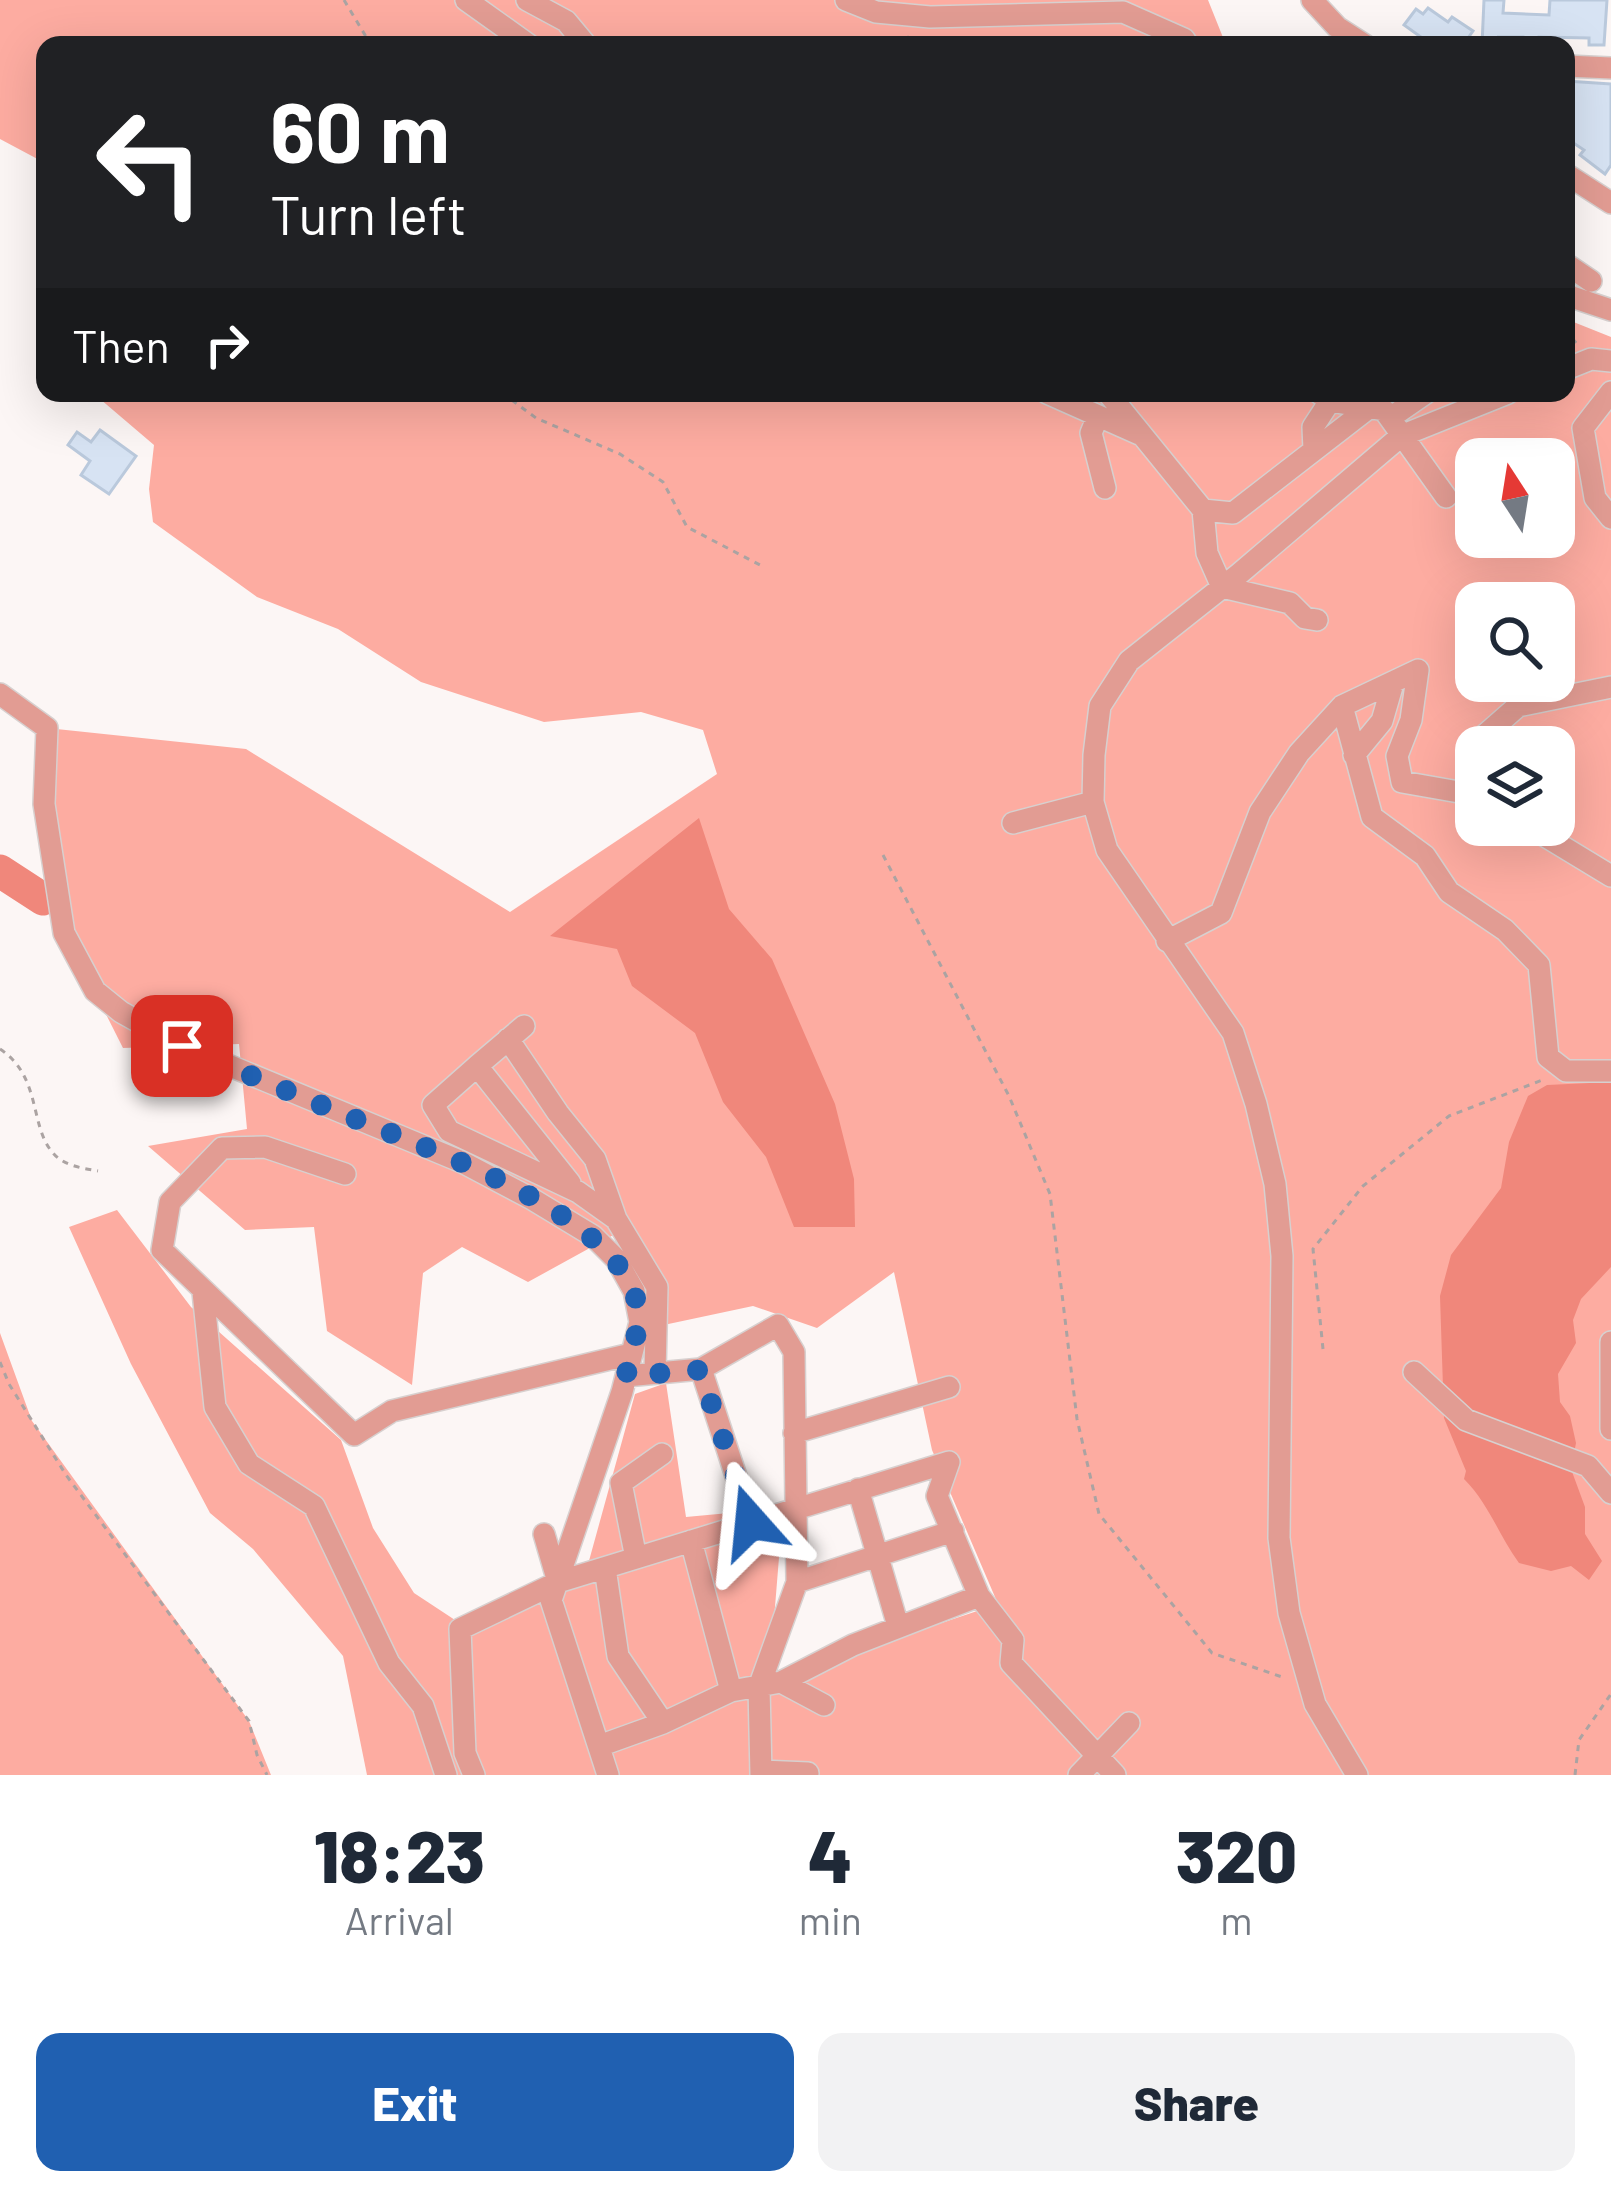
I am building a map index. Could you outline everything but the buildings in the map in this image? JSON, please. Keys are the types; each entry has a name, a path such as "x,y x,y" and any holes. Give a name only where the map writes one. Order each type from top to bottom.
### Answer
{"street":[{"path":"466,0 516,36"},
{"path":"527,0 566,21 578,36"},
{"path":"846,0 876,12 930,17 1123,12 1177,36"},
{"path":"1312,0 1347,36"},
{"path":"1575,66 1611,68"},
{"path":"1575,180 1611,202"},
{"path":"1575,270 1591,280"},
{"path":"1575,298 1611,310"},
{"path":"1575,365 1591,359 1611,361"},
{"path":"1611,392 1583,428 1595,499 1611,518"},
{"path":"1066,402 1148,438"},
{"path":"1116,402 1203,510 1207,554 1222,587"},
{"path":"1314,450 1312,427 1322,402"},
{"path":"1338,402 1387,420 1446,496"},
{"path":"1207,554 1233,513 1314,450 1418,402"},
{"path":"1357,1775 1329,1732 1309,1686 1288,1613 1279,1538 1285,1318 1274,1184 1244,1058 1232,1033 1107,850 1093,802 1100,706 1129,661 1323,513 1387,420 1468,402"},
{"path":"1098,416 1091,433 1105,488"},
{"path":"1203,510 1233,513"},
{"path":"1222,587 1290,603 1305,618 1317,620"},
{"path":"1167,941 1220,913 1260,812 1299,752 1342,706 1418,670 1411,720 1397,756 1402,782 1455,791"},
{"path":"1354,755 1382,721 1393,683"},
{"path":"1498,726 1518,706 1611,687"},
{"path":"0,694 47,728 44,804 64,933 95,991 121,1012 182,1046 462,1162 592,1237 616,1259 634,1291 640,1322 551,1600 608,1775"},
{"path":"1342,706 1372,817 1425,856 1450,892 1505,931 1539,965 1548,1057 1566,1071 1611,1071"},
{"path":"1013,823 1093,802"},
{"path":"1562,846 1611,876"},
{"path":"616,1219 578,1192 449,1131 433,1105 516,1032 558,1113 595,1159 616,1219 657,1288 655,1373"},
{"path":"477,1066 578,1192"},
{"path":"491,1148 523,1126"},
{"path":"345,1174 265,1147 222,1148 170,1202 162,1250 354,1435 392,1411 628,1365 655,1373 700,1370 778,1324 794,1352 797,1582 770,1684 761,1773 808,1773"},
{"path":"203,1292 215,1407 249,1465 314,1506 389,1663 423,1706 446,1775"},
{"path":"1611,1342 1611,1429"},
{"path":"700,1370 751,1522"},
{"path":"1414,1372 1466,1420 1588,1466 1611,1493"},
{"path":"794,1433 949,1388"},
{"path":"636,1558 621,1483 662,1454"},
{"path":"474,1775 465,1753 460,1629 558,1582 949,1462 937,1496 979,1596 1013,1640 1011,1663 1115,1775"},
{"path":"858,1489 898,1626"},
{"path":"797,1582 953,1531"},
{"path":"544,1534 558,1582"},
{"path":"691,1541 731,1691"},
{"path":"605,1568 618,1656 663,1723"},
{"path":"599,1746 731,1691 770,1684 898,1626 979,1596"},
{"path":"853,1646 861,1670"},
{"path":"575,1666 618,1656"},
{"path":"770,1684 824,1705"},
{"path":"1079,1775 1129,1723"}],"path":[{"path":"344,0 366,36"},
{"path":"514,402 536,418 620,454 663,482 687,526 762,566"},
{"path":"883,854 1009,1096 1050,1194 1077,1419 1099,1514 1212,1653 1309,1686"},
{"path":"0,1049 26,1079 51,1151 70,1165 98,1171"},
{"path":"1323,1349 1313,1250 1363,1186 1449,1116 1566,1071"},
{"path":"0,1362 66,1474 250,1721 267,1775"},
{"path":"1575,1775 1579,1740 1611,1694"}],"shaded area":[{"path":"0,0 1208,0 1222,36 36,36 36,158 0,139"},
{"path":"1575,323 1611,337 1611,1775 367,1775 343,1656 253,1549 210,1513 131,1364 69,1227 117,1210 191,1307 341,1440 373,1528 414,1593 455,1620 584,1579 635,1394 666,1383 686,1517 783,1508 769,1681 998,1604 932,1450 894,1272 817,1328 753,1306 659,1326 628,1227 528,1282 462,1247 423,1273 412,1385 327,1331 314,1227 245,1230 148,1146 247,1129 239,1044 123,1048 65,933 47,728 246,749 510,912 717,774 703,730 641,712 544,722 421,682 338,629 257,597 153,522 149,489 154,445 104,402 1575,402"},
{"path":"699,818 729,909 772,959 835,1104 854,1179 855,1227 794,1227 766,1157 723,1102 695,1033 632,986 617,949 550,936"},
{"path":"1611,1082 1611,1267 1581,1299 1573,1320 1576,1343 1558,1374 1560,1402 1570,1416 1576,1443 1571,1469 1585,1507 1585,1534 1602,1561 1589,1580 1571,1566 1551,1571 1519,1563 1464,1479 1466,1471 1444,1418 1440,1296 1451,1255 1501,1188 1509,1142 1528,1096 1547,1085"},
{"path":"0,1333 32,1421 249,1721 271,1775 0,1775"}],"waterway":[{"path":"0,871 43,899"}],"route":[{"path":"182,1046 462,1162 592,1237 616,1259 634,1291 640,1322 626,1376 700,1370 751,1522"}]}
